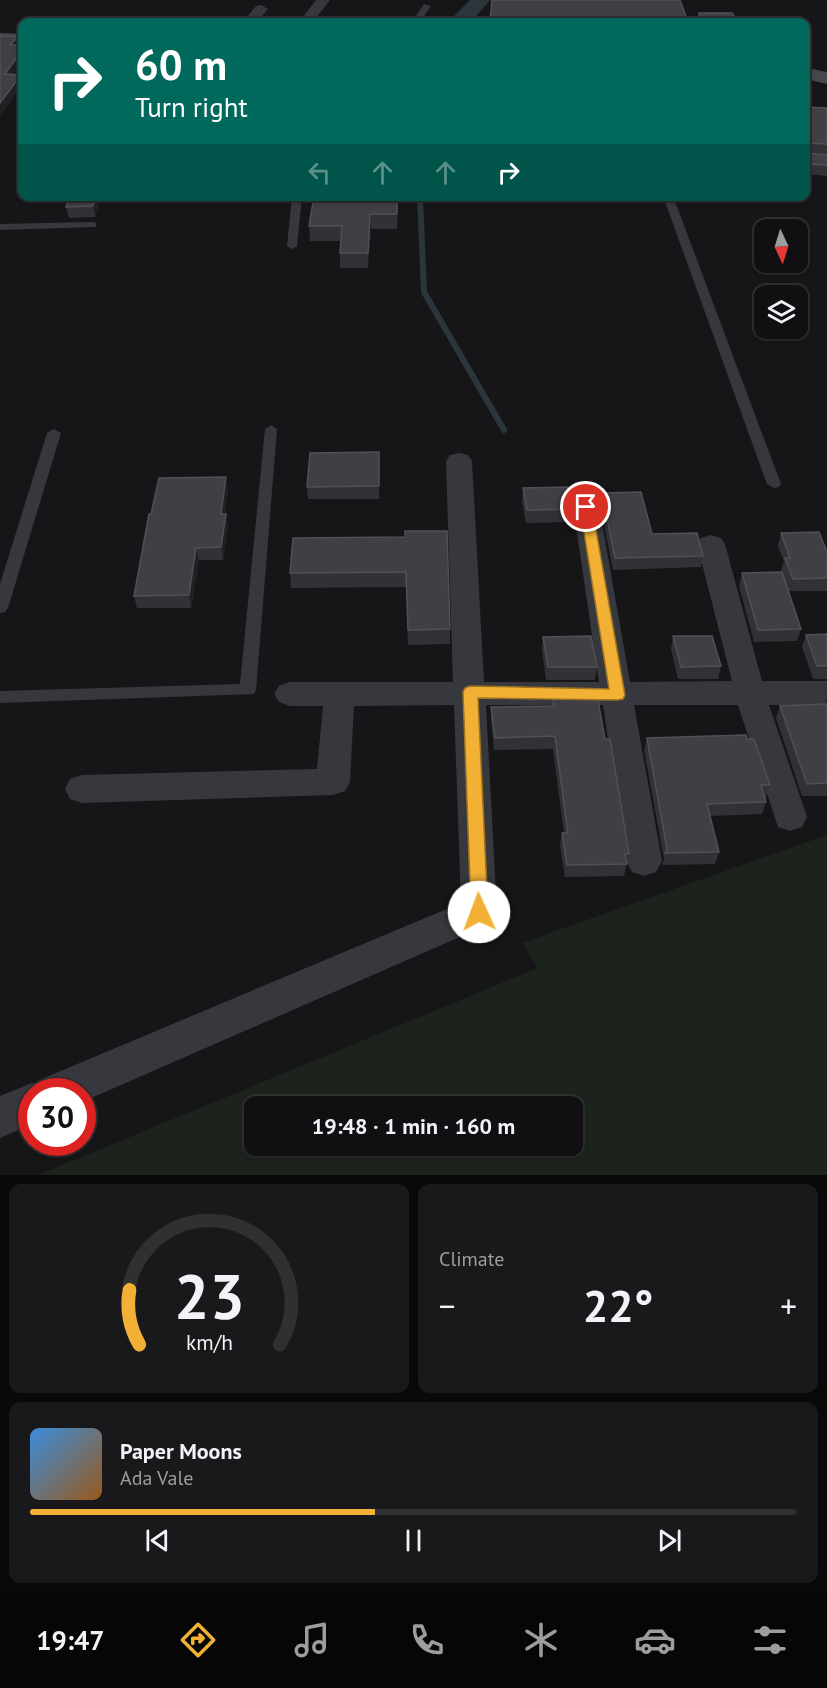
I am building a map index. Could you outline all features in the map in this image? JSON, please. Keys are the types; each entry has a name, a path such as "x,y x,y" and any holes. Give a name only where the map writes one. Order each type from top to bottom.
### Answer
{"main road":[{"path":"0,38 18,39"},
{"path":"810,75 827,78"}],"street":[{"path":"309,18 323,0"},
{"path":"253,18 261,9"},
{"path":"91,1078 479,912 459,461"},
{"path":"586,507 644,861"},
{"path":"711,544 750,693 790,817"},
{"path":"291,694 827,693"},
{"path":"82,789 333,782 339,694"},
{"path":"0,1117 18,1109"}],"lane":[{"path":"419,18 427,6"},
{"path":"291,246 296,201"},
{"path":"670,201 774,484"},
{"path":"0,227 92,225"},
{"path":"0,697 248,690 271,429"},
{"path":"0,608 54,433"}],"shaded area":[{"path":"470,0 490,0 474,18 452,18"},
{"path":"827,835 827,1175 38,1175 84,1156 96,1156 96,1151 538,968 522,943"}],"building":[{"path":"492,0 680,0 687,18 490,18"},
{"path":"699,13 732,13 735,18 700,18"},
{"path":"0,36 18,37 10,45 18,45 18,56 5,74 18,75 18,79 0,103"},
{"path":"810,107 827,108 827,144 810,143"},
{"path":"810,153 827,155 827,165 810,164"},
{"path":"68,201 94,201 93,206 66,207"},
{"path":"313,201 397,201 397,214 370,214 368,253 340,253 342,226 309,226"},
{"path":"379,452 379,486 307,487 310,453"},
{"path":"226,477 221,514 226,514 221,547 196,548 189,595 134,596 149,514 151,514 159,478"},
{"path":"571,487 575,509 527,510 523,488"},
{"path":"641,492 652,534 697,533 703,556 615,558 602,493"},
{"path":"405,531 447,531 450,629 408,630 406,572 290,573 293,538 405,537"},
{"path":"819,532 827,552 827,578 793,579 785,558 790,558 781,533"},
{"path":"782,572 801,629 758,630 742,573"},
{"path":"827,634 827,666 817,666 806,635"},
{"path":"591,636 597,667 548,667 543,637"},
{"path":"673,636 712,636 721,666 681,667"},
{"path":"552,695 597,695 605,739 610,739 629,854 625,854 627,864 567,865 562,833 568,833 555,736 495,738 491,707 554,706"},
{"path":"827,704 827,783 807,784 780,706"},
{"path":"746,735 747,739 754,739 770,785 761,785 766,802 707,804 719,852 665,853 667,849 647,738"}],"waterway":[{"path":"420,201 424,292 504,430"}],"route":[{"path":"479,912 470,692 617,695 586,507"}]}
